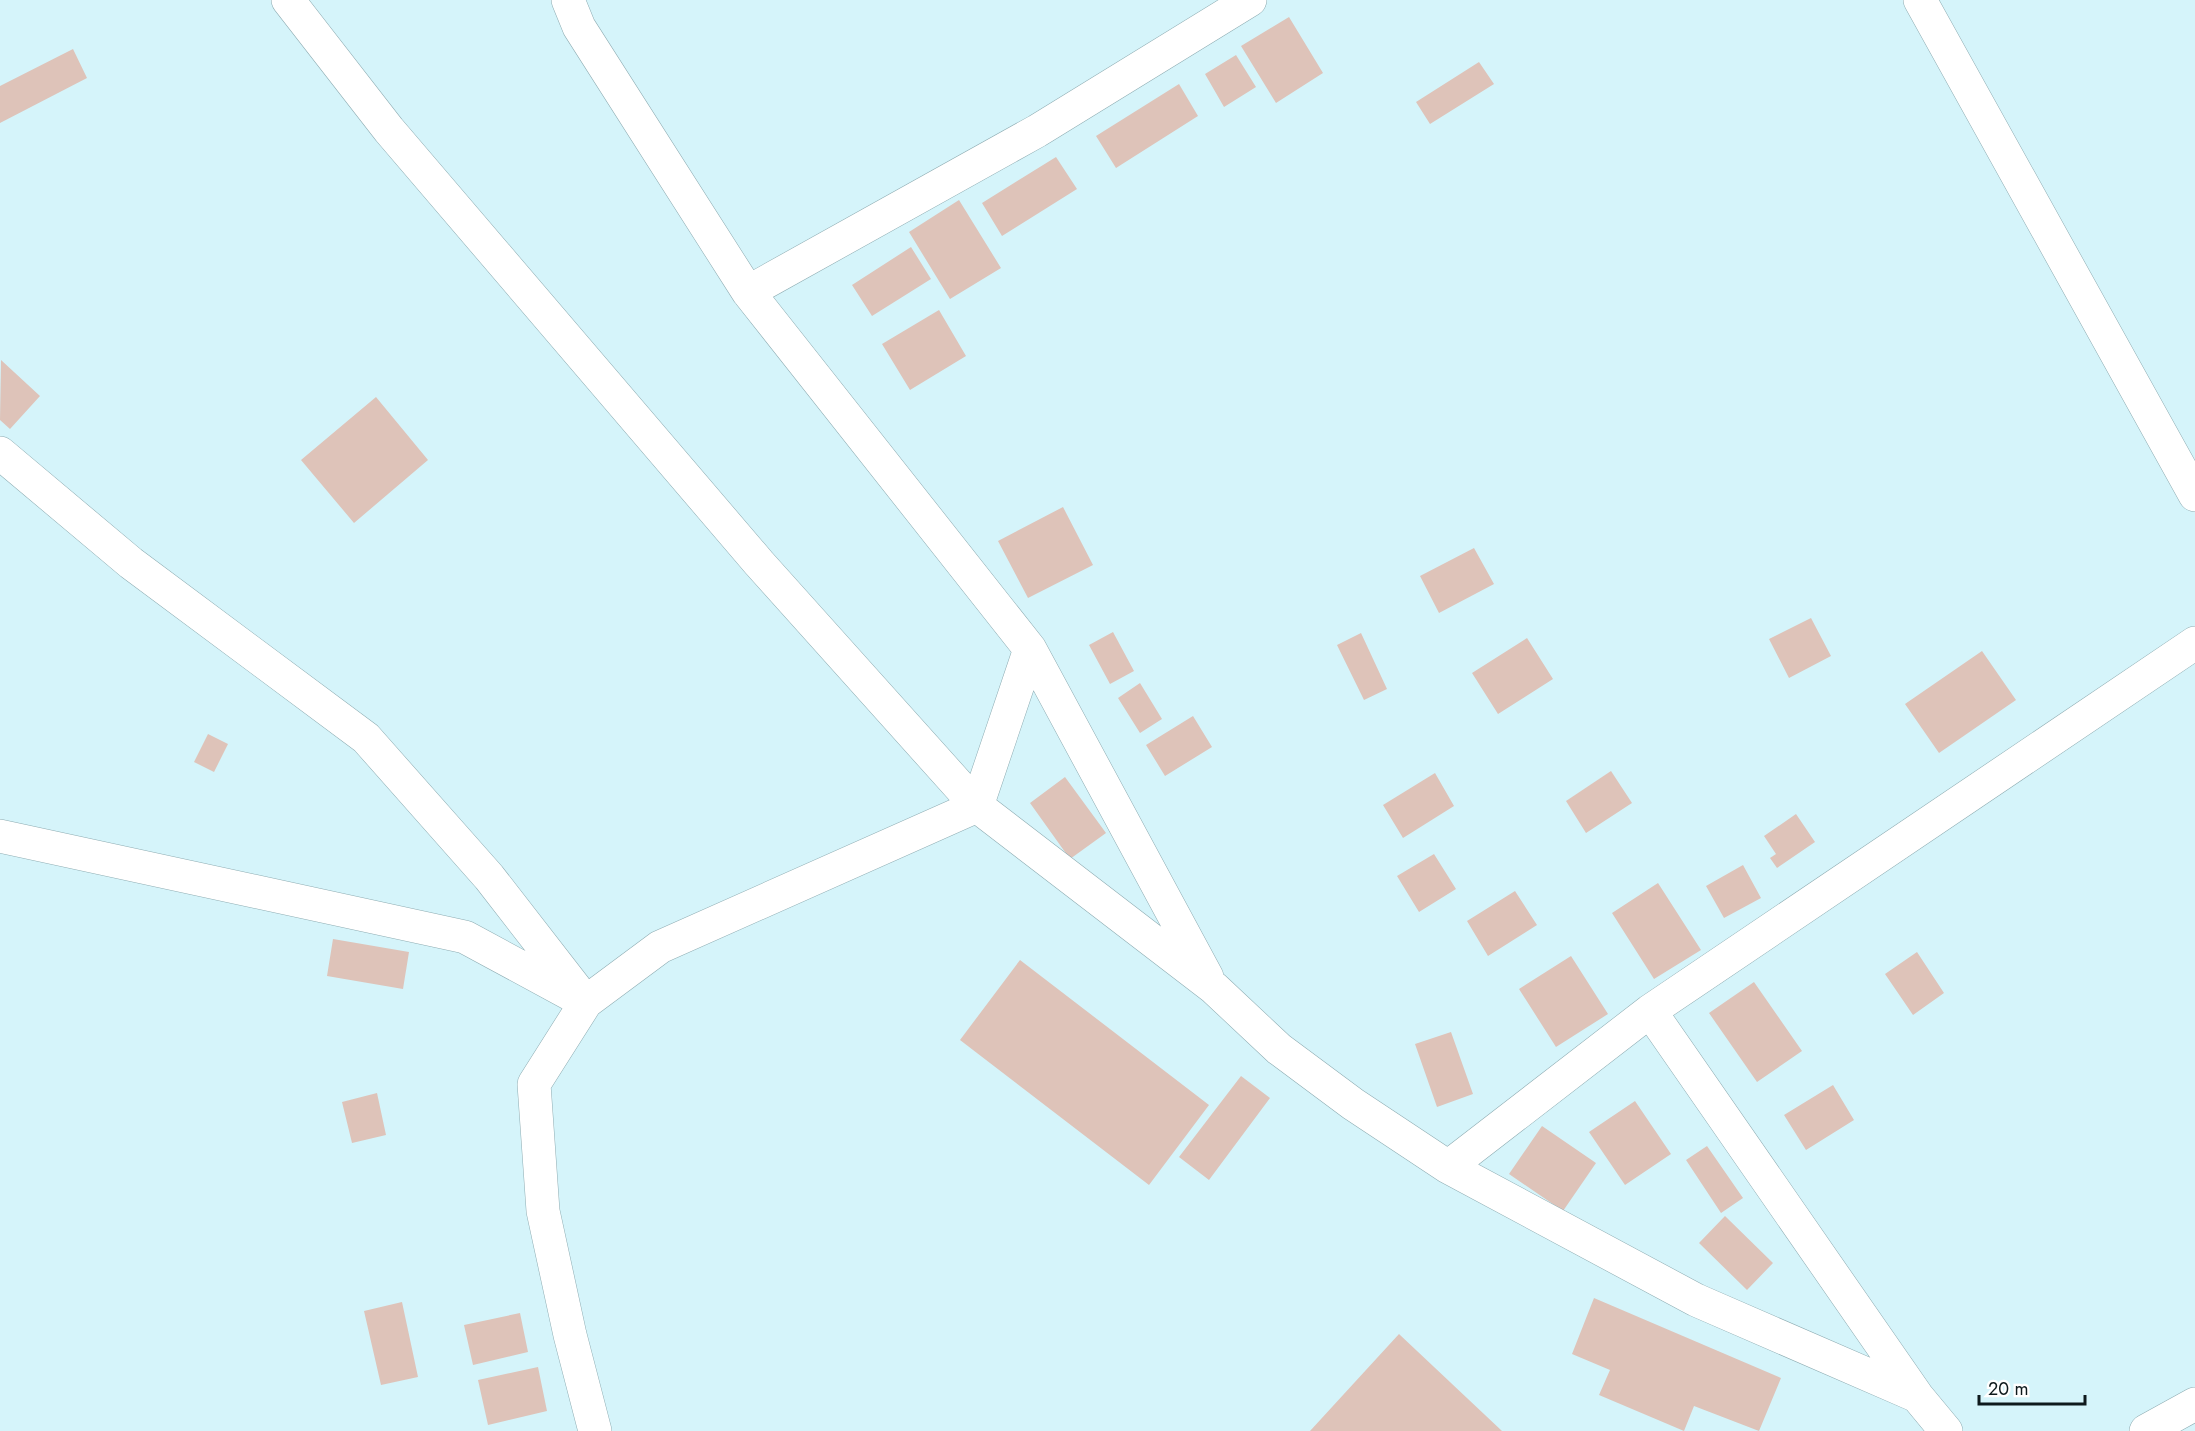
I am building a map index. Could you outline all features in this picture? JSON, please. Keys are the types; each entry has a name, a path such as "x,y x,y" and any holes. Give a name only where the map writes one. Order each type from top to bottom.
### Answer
{"street":[{"path":"288,0 389,130 752,554 977,806 1214,988 1280,1049 1353,1104 1448,1167 1696,1300 1917,1396"},
{"path":"568,0 579,27 748,292 1030,649 1214,988"},
{"path":"748,292 1037,131 1250,0"},
{"path":"1920,0 2195,495"},
{"path":"0,453 130,563 366,738 489,877 586,1002"},
{"path":"1448,1167 1650,1011 2195,643"},
{"path":"595,1431 570,1335 543,1211 534,1084 586,1002 660,947 977,806 1030,649"},
{"path":"0,836 465,937 586,1002"},
{"path":"1650,1011 1917,1396 1946,1431"},
{"path":"2146,1431 2195,1404"}],"building":[{"path":"1289,17 1323,73 1276,103 1241,46"},
{"path":"73,49 87,78 0,123 0,86"},
{"path":"1236,55 1256,87 1224,107 1205,74"},
{"path":"1479,62 1494,84 1430,124 1416,102"},
{"path":"1179,84 1198,116 1116,168 1096,136"},
{"path":"1056,157 1077,189 1002,236 982,203"},
{"path":"959,200 1001,268 950,299 909,232"},
{"path":"911,247 931,279 872,316 852,285"},
{"path":"939,310 966,356 910,390 882,344"},
{"path":"1,360 40,396 10,429 0,420"},
{"path":"376,397 428,460 354,523 301,460"},
{"path":"1063,507 1093,565 1028,598 998,541"},
{"path":"1474,548 1494,584 1439,613 1420,576"},
{"path":"1811,618 1831,656 1789,678 1769,639"},
{"path":"1113,632 1134,671 1110,684 1089,645"},
{"path":"1361,633 1387,689 1364,700 1337,645"},
{"path":"1527,638 1553,679 1498,714 1472,673"},
{"path":"1982,651 2016,700 1939,753 1905,704"},
{"path":"1140,683 1162,719 1140,733 1118,698"},
{"path":"1193,716 1212,747 1165,776 1146,745"},
{"path":"208,734 228,744 214,772 194,762"},
{"path":"1611,771 1632,803 1586,833 1566,801"},
{"path":"1435,773 1454,806 1403,838 1383,805"},
{"path":"1065,777 1106,833 1070,859 1030,803"},
{"path":"1796,814 1815,842 1777,868 1770,858 1776,854 1764,836"},
{"path":"1434,854 1456,889 1419,912 1397,876"},
{"path":"1743,865 1761,898 1724,918 1706,886"},
{"path":"1658,883 1701,950 1654,979 1612,913"},
{"path":"1515,891 1537,925 1488,956 1467,921"},
{"path":"333,939 409,952 403,989 327,976"},
{"path":"1917,952 1944,993 1913,1015 1885,974"},
{"path":"1571,956 1608,1014 1556,1047 1519,989"},
{"path":"1020,960 1209,1105 1149,1185 960,1040"},
{"path":"1754,982 1802,1051 1757,1082 1709,1013"},
{"path":"1451,1032 1473,1094 1437,1107 1415,1044"},
{"path":"1241,1076 1270,1098 1209,1180 1179,1157"},
{"path":"1833,1085 1854,1120 1806,1150 1784,1115"},
{"path":"377,1093 386,1135 352,1143 342,1102"},
{"path":"1635,1101 1671,1154 1625,1185 1589,1132"},
{"path":"1542,1126 1596,1163 1563,1211 1509,1174"},
{"path":"1707,1146 1743,1198 1721,1213 1686,1160"},
{"path":"1725,1216 1773,1263 1747,1290 1699,1243"},
{"path":"1594,1298 1781,1378 1759,1431 1694,1406 1684,1431 1599,1395 1610,1370 1572,1354"},
{"path":"402,1302 418,1377 381,1385 364,1311"},
{"path":"520,1313 528,1352 473,1365 464,1325"},
{"path":"1399,1334 1502,1431 1310,1431"},
{"path":"538,1367 547,1411 488,1425 478,1380"}]}
